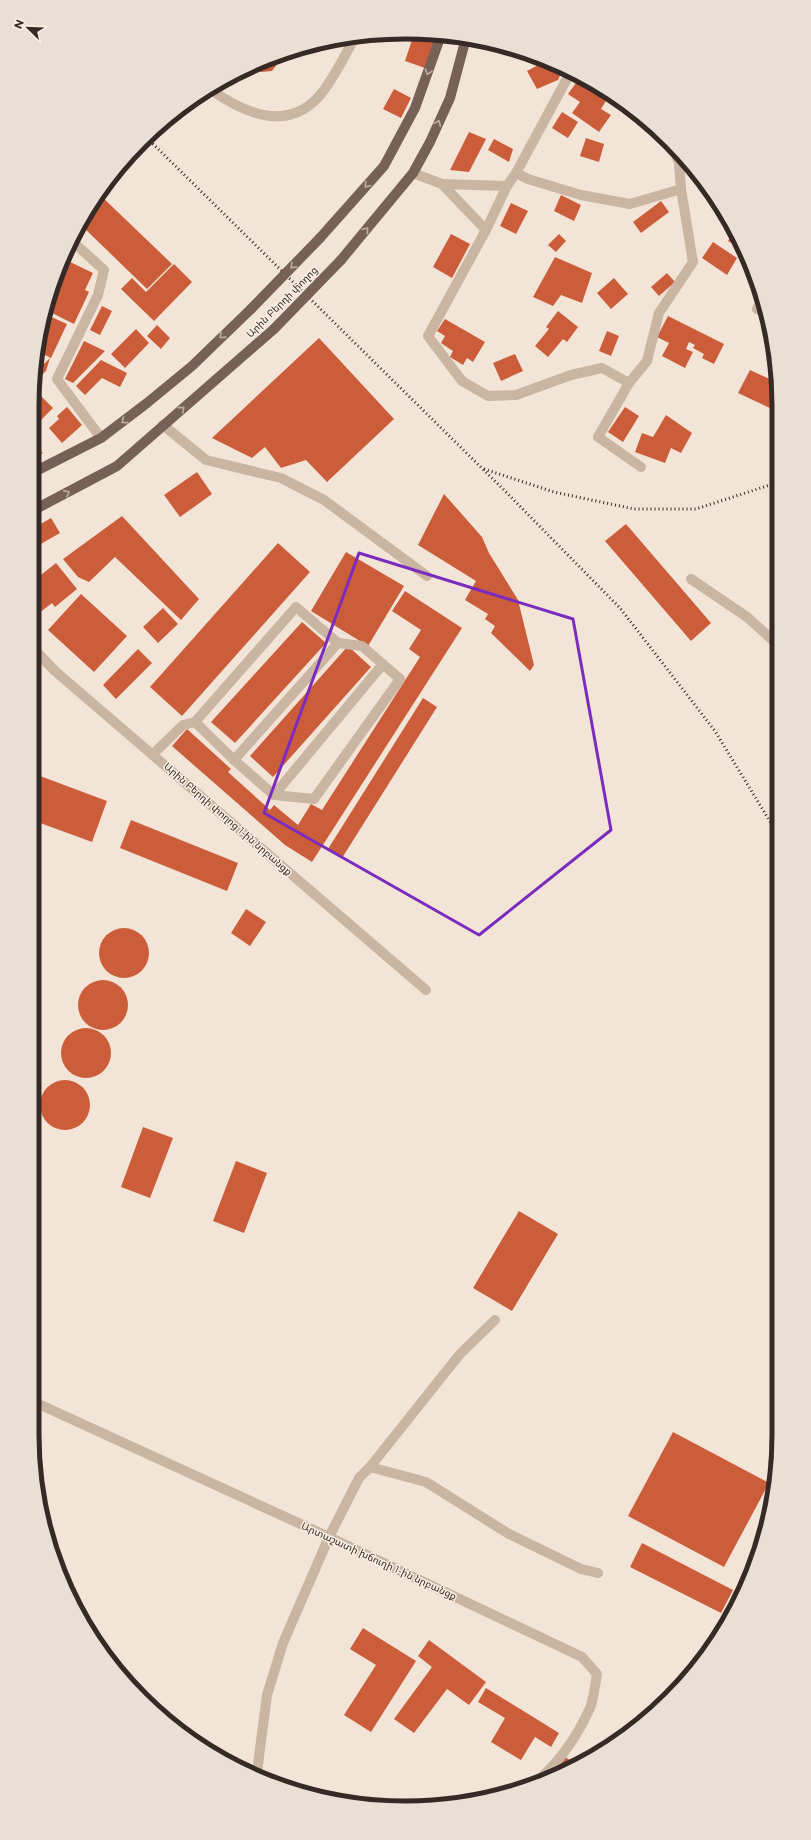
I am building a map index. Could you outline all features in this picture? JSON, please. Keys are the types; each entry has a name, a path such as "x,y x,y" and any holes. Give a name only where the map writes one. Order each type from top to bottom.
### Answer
{"main road":[{"name":"Արին Բերդի փողոց","path":"39,469 101,438 147,404 192,366 320,238 384,166 415,108 439,41"},
{"name":"Արին Բերդի փողոց","path":"39,507 117,466 274,329 341,260 413,173 430,142 450,98 464,44"}],"street":[{"path":"215,93 230,103 259,114 282,118 303,110 323,91 351,43"},
{"path":"568,77 516,173 507,186 486,230 428,336 462,380 488,396 516,395 571,375 602,368 629,383"},
{"path":"641,467 598,437 629,383 647,361 659,313 692,262 680,189 678,161"},
{"path":"413,173 442,184 507,186"},
{"path":"516,173 528,179 581,195 630,204 680,189"},
{"path":"442,184 486,230"},
{"path":"76,245 104,270 98,295 57,379 101,438"},
{"path":"163,425 206,460 282,478 324,500 427,576"},
{"path":"690,579 747,617 772,640"},
{"path":"153,754 183,725 194,722 296,607 338,643 362,646 400,679 314,799 274,795 194,722"},
{"path":"234,760 338,643"},
{"name":"Արին Բերդի փողոց 1-ին նրբանցք","path":"39,654 55,670 426,990"},
{"path":"274,795 383,664"},
{"path":"257,1769 266,1695 274,1668 329,1537 359,1478 370,1467 460,1354 495,1320"},
{"name":"Արտաշատի խճուղի 1-ին նրբանցք","path":"39,1404 329,1537 582,1657 597,1674 591,1706 570,1744 545,1773"},
{"path":"370,1467 426,1482 509,1534 581,1569 598,1572"}],"highlighted area":[{"path":"359,553 573,619 611,830 479,935 264,813"}],"building":[{"path":"412,39 434,40 425,68 405,61"},
{"path":"278,62 272,71 261,72 258,70"},
{"path":"539,64 561,74 558,80 537,89 527,71"},
{"path":"577,82 607,100 601,109 611,115 599,132 572,113 580,102 568,94"},
{"path":"394,89 411,98 401,118 383,109"},
{"path":"562,112 578,122 568,138 552,128"},
{"path":"469,132 486,139 469,172 450,170"},
{"path":"586,138 604,144 599,162 580,156"},
{"path":"494,139 513,149 509,162 488,150"},
{"path":"561,195 581,205 574,221 554,211"},
{"path":"104,198 172,264 147,289 85,228"},
{"path":"661,201 669,212 641,233 633,222"},
{"path":"511,203 528,211 516,234 500,226"},
{"path":"451,234 470,244 452,278 433,267"},
{"path":"559,234 566,241 556,252 548,245"},
{"path":"731,236 735,245 728,241"},
{"path":"713,242 737,258 727,275 702,258"},
{"path":"555,257 592,273 582,303 561,295 553,306 533,297"},
{"path":"69,261 93,273 85,290 89,292 74,324 51,312 58,288"},
{"path":"174,264 192,282 154,321 121,289 132,278 146,292"},
{"path":"667,273 675,282 659,296 651,287"},
{"path":"614,278 628,294 611,309 597,293"},
{"path":"102,306 112,311 100,335 90,330"},
{"path":"558,311 578,327 567,342 563,339 548,357 535,346 549,329 546,327"},
{"path":"50,316 67,324 51,358 43,354"},
{"path":"668,316 724,344 714,364 702,358 704,354 693,348 695,345 689,342 686,349 693,352 685,368 662,356 669,343 657,337"},
{"path":"445,319 485,342 473,362 467,358 463,365 450,357 453,351 441,343 445,336 437,331"},
{"path":"157,325 170,338 161,349 147,336"},
{"path":"136,329 149,343 125,368 111,354"},
{"path":"607,331 619,336 611,356 599,351"},
{"path":"319,338 394,419 327,482 306,460 281,468 265,447 252,458 212,438"},
{"path":"84,341 105,351 73,383 65,379"},
{"path":"515,354 523,371 501,381 493,363"},
{"path":"50,358 46,371 40,377 41,367"},
{"path":"101,360 127,373 120,387 102,378 85,395 76,386"},
{"path":"750,370 771,380 772,409 738,393"},
{"path":"39,394 53,408 41,420 39,418"},
{"path":"67,407 82,425 62,443 49,428 59,419 57,416"},
{"path":"625,407 639,416 623,442 608,432"},
{"path":"666,415 692,433 681,453 671,448 665,463 635,452 642,433 653,437"},
{"path":"197,472 212,494 180,517 164,495"},
{"path":"444,494 482,537 489,553 518,600 534,665 530,671 491,633 495,626 485,619 488,614 465,600 476,581 418,545"},
{"path":"122,516 199,599 181,620 115,557 89,582 78,577 63,559"},
{"path":"51,518 60,533 39,545 39,525"},
{"path":"626,524 711,623 691,641 605,541"},
{"path":"278,543 310,572 182,716 150,687"},
{"path":"346,552 404,586 368,646 311,611"},
{"path":"56,563 77,589 55,607 52,603 39,613 39,576"},
{"path":"405,591 462,628 312,862 285,845 172,746 187,729 231,769 228,772 270,810 274,805 298,825 311,804 322,810 420,657 409,649 421,630 392,611"},
{"path":"81,594 127,636 94,672 48,630"},
{"path":"163,608 178,624 158,643 143,627"},
{"path":"302,622 326,643 235,743 211,722"},
{"path":"348,646 371,667 273,777 250,756"},
{"path":"138,649 152,663 116,699 103,685"},
{"path":"423,698 437,707 342,858 328,849"},
{"path":"39,776 107,801 92,842 39,823"},
{"path":"131,820 238,863 227,891 120,848"},
{"path":"39,895 41,902 39,913"},
{"path":"246,909 266,922 250,946 231,933"},
{"path":"119,928 129,928 142,935 149,948 149,958 142,971 129,978 119,978 110,974 103,967 99,958 99,948 103,939 110,932"},
{"path":"98,980 108,980 121,987 128,1000 128,1010 121,1023 108,1030 98,1030 89,1026 82,1019 78,1010 78,1000 82,991 89,984"},
{"path":"81,1028 91,1028 104,1035 111,1048 111,1058 104,1071 91,1078 81,1078 72,1074 65,1067 61,1058 61,1048 65,1039 72,1032"},
{"path":"60,1080 70,1080 83,1087 90,1100 90,1110 83,1123 70,1130 60,1130 51,1126 44,1119 40,1110 40,1100 44,1091 51,1084"},
{"path":"143,1127 173,1138 150,1198 121,1187"},
{"path":"236,1161 267,1173 244,1233 213,1221"},
{"path":"519,1211 558,1234 512,1311 473,1288"},
{"path":"673,1432 769,1483 724,1567 628,1516"},
{"path":"642,1543 733,1590 721,1613 630,1567"},
{"path":"363,1628 416,1661 371,1732 344,1715 376,1665 350,1649"},
{"path":"429,1640 486,1682 469,1705 447,1689 414,1733 394,1719 432,1667 418,1656"},
{"path":"486,1688 559,1733 551,1747 535,1737 521,1760 491,1742 505,1718 478,1702"},
{"path":"565,1757 572,1761 558,1767"}],"railway":[{"path":"151,142 502,488 620,608 715,731 772,825"},
{"path":"484,469 554,492 634,509 696,509 772,484"}]}
